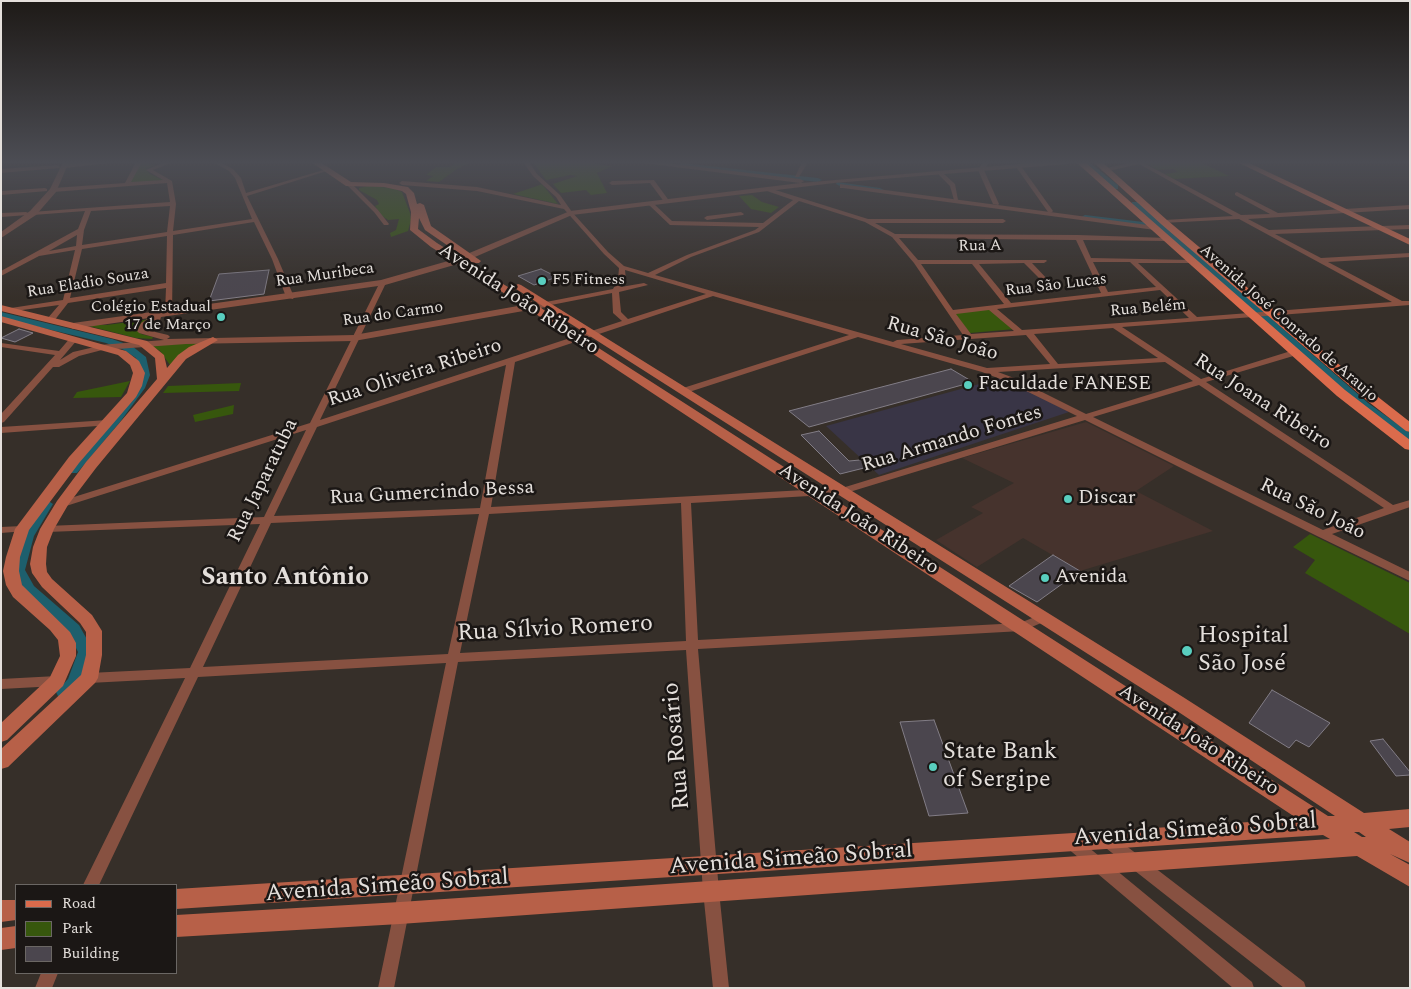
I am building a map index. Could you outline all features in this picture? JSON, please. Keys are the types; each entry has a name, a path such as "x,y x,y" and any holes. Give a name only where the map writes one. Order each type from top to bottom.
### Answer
{"main road":[{"name":"Avenida João Ribeiro","path":"414,208 413,228 415,232 546,304 1404,847"},
{"name":"Avenida João Ribeiro","path":"422,208 424,222 428,228 463,259 579,340 817,493 1326,826 1410,877"},
{"name":"Avenida José Conrado de Araujo","path":"1134,208 1222,279 1270,313 1410,428"},
{"name":"Avenida José Conrado de Araujo","path":"1144,208 1154,225 1190,261 1222,279 1254,314 1371,418 1410,446"},
{"path":"1338,208 1410,242"},
{"path":"6,309 140,343 160,357 163,381"},
{"path":"1,319 74,339 109,346 130,358 135,363 139,373 132,394 74,460 22,529 12,557 12,579 19,593 56,626 68,643 65,665 56,682 1,735"},
{"path":"1,762 89,678 95,643 94,630 86,619 40,573 38,564 40,547 47,529 62,504 91,465 184,355 213,340"},
{"name":"Avenida Simeão Sobral","path":"178,900 1326,826 1410,818"},
{"name":"Avenida Simeão Sobral","path":"178,926 400,913 1361,846 1404,847"},
{"path":"1,911 15,910"},
{"path":"1,939 15,937"}],"street":[{"path":"1,230 29,213 32,208"},
{"path":"1,236 34,208"},
{"path":"1,215 103,208"},
{"path":"173,208 170,233 169,313 146,323 142,331 186,341"},
{"path":"250,208 275,259 290,297"},
{"path":"373,208 386,224"},
{"path":"561,208 569,210"},
{"name":"Rua Muribeca","path":"73,326 382,283 463,259 569,210 594,208"},
{"path":"655,208 670,223 765,225"},
{"path":"649,275 690,256 747,236 787,208"},
{"path":"825,208 867,221 894,236 916,262 969,337"},
{"path":"999,208 1003,221 1013,236"},
{"path":"1016,208 1154,225 1391,208"},
{"path":"1020,208 1154,225"},
{"path":"1223,208 1399,304"},
{"path":"1263,208 1278,216"},
{"path":"51,319 66,302 79,248 81,230 89,209"},
{"name":"Rua São João","path":"569,210 606,253 622,267 985,370 1033,389 1410,577"},
{"path":"670,223 741,214"},
{"path":"723,216 727,224"},
{"path":"39,254 256,220"},
{"path":"867,221 1003,221"},
{"path":"1267,232 1410,227"},
{"path":"1,274 81,230"},
{"path":"1394,234 1410,233"},
{"path":"894,236 1166,238"},
{"path":"1078,237 1105,294"},
{"path":"1320,260 1410,255"},
{"path":"1026,260 1046,282"},
{"path":"1088,260 1190,261"},
{"path":"973,261 1009,305"},
{"name":"Rua A","path":"916,262 1044,261"},
{"path":"1132,261 1195,319"},
{"path":"622,267 622,283 615,292 617,313 628,323"},
{"name":"Rua Japaratuba","path":"92,884 382,283"},
{"name":"Rua Eladio Souza","path":"6,309 66,302 169,285"},
{"name":"Rua do Carmo","path":"109,346 213,340 354,338 533,307 644,285"},
{"name":"Rua São Lucas","path":"952,312 1163,288"},
{"path":"594,334 714,294"},
{"name":"Rua Belém","path":"889,343 1254,314 1410,304"},
{"path":"991,308 1024,332 1054,365"},
{"name":"Rua Joana Ribeiro","path":"1114,325 1392,510"},
{"name":"Rua Oliveira Ribeiro","path":"62,504 594,334"},
{"path":"683,391 859,334"},
{"path":"1,420 74,339"},
{"path":"43,375 71,356 109,346"},
{"path":"4,347 61,354"},
{"name":"Rua Armando Fontes","path":"817,493 843,492 1297,352"},
{"path":"985,370 1165,360"},
{"path":"386,988 400,913 485,511 512,361"},
{"path":"1,430 108,423"},
{"name":"Rua Gumercindo Bessa","path":"47,529 485,511 817,493"},
{"name":"Rua Rosário","path":"686,500 692,645 711,891 721,988"},
{"path":"1321,534 1410,503"},
{"path":"1,530 22,529"},
{"path":"1022,627 1042,618"},
{"name":"Rua Sílvio Romero","path":"89,678 1022,627"},
{"path":"1,684 56,682"},
{"path":"1106,839 1298,988"},
{"path":"1070,842 1246,988"},
{"path":"43,988 50,974"}],"shaded area":[{"path":"1001,378 1069,412 879,475 826,426"},
{"name":"Discar","path":"1086,422 1174,466 1136,491 1213,531 1080,571 1023,538 977,567 936,540 983,513 971,507 1014,483 962,458"}],"green space":[{"path":"377,208 408,208 411,220 408,231 391,237 390,233 396,230 399,219 388,220 382,216"},
{"path":"750,208 777,208 771,213"},
{"path":"995,308 1015,329 970,333 953,312"},
{"path":"151,319 138,330 141,334 153,337 152,339 136,338 85,325 107,325"},
{"path":"202,343 184,351 170,365 160,351 150,345"},
{"path":"130,381 121,397 73,398 77,392"},
{"path":"241,383 239,391 163,393 168,386"},
{"path":"234,405 233,414 195,422 193,415"},
{"path":"1310,534 1410,583 1410,634 1305,573 1315,560 1293,547"}],"building":[{"path":"541,269 557,277 534,285 518,276"},
{"path":"269,270 264,294 209,301 219,274"},
{"path":"19,329 33,333 15,342 1,338"},
{"name":"Faculdade FANESE","path":"951,369 973,382 809,427 789,411"},
{"path":"819,431 849,461 860,460 868,467 840,474 801,435"},
{"name":"Avenida","path":"1053,555 1080,571 1037,602 1009,586"},
{"path":"1272,690 1330,723 1309,747 1296,740 1289,748 1249,723"},
{"name":"State Bank of Sergipe","path":"934,720 968,813 929,816 900,722"},
{"path":"1383,739 1410,772 1410,775 1396,776 1370,741"}],"waterway":[{"path":"1140,208 1160,226"},
{"path":"1085,217 1160,226"},
{"path":"1160,226 1364,405 1410,439"},
{"path":"1,315 109,341 128,348 141,357 145,375 140,388 116,420 73,470"},
{"path":"47,504 27,536 18,570 29,589 74,629 86,652 74,682 64,692"}],"place":[{"name":"F5 Fitness","path":"542,281"},
{"name":"Colégio Estadual 17 de Março","path":"221,317"},
{"name":"Faculdade FANESE","path":"968,385"},
{"name":"Discar","path":"1068,499"},
{"name":"Avenida","path":"1045,578"},
{"name":"Hospital São José","path":"1187,651"},
{"name":"State Bank of Sergipe","path":"933,767"}],"district":[{"name":"Santo Antônio","path":"285,579"}]}
